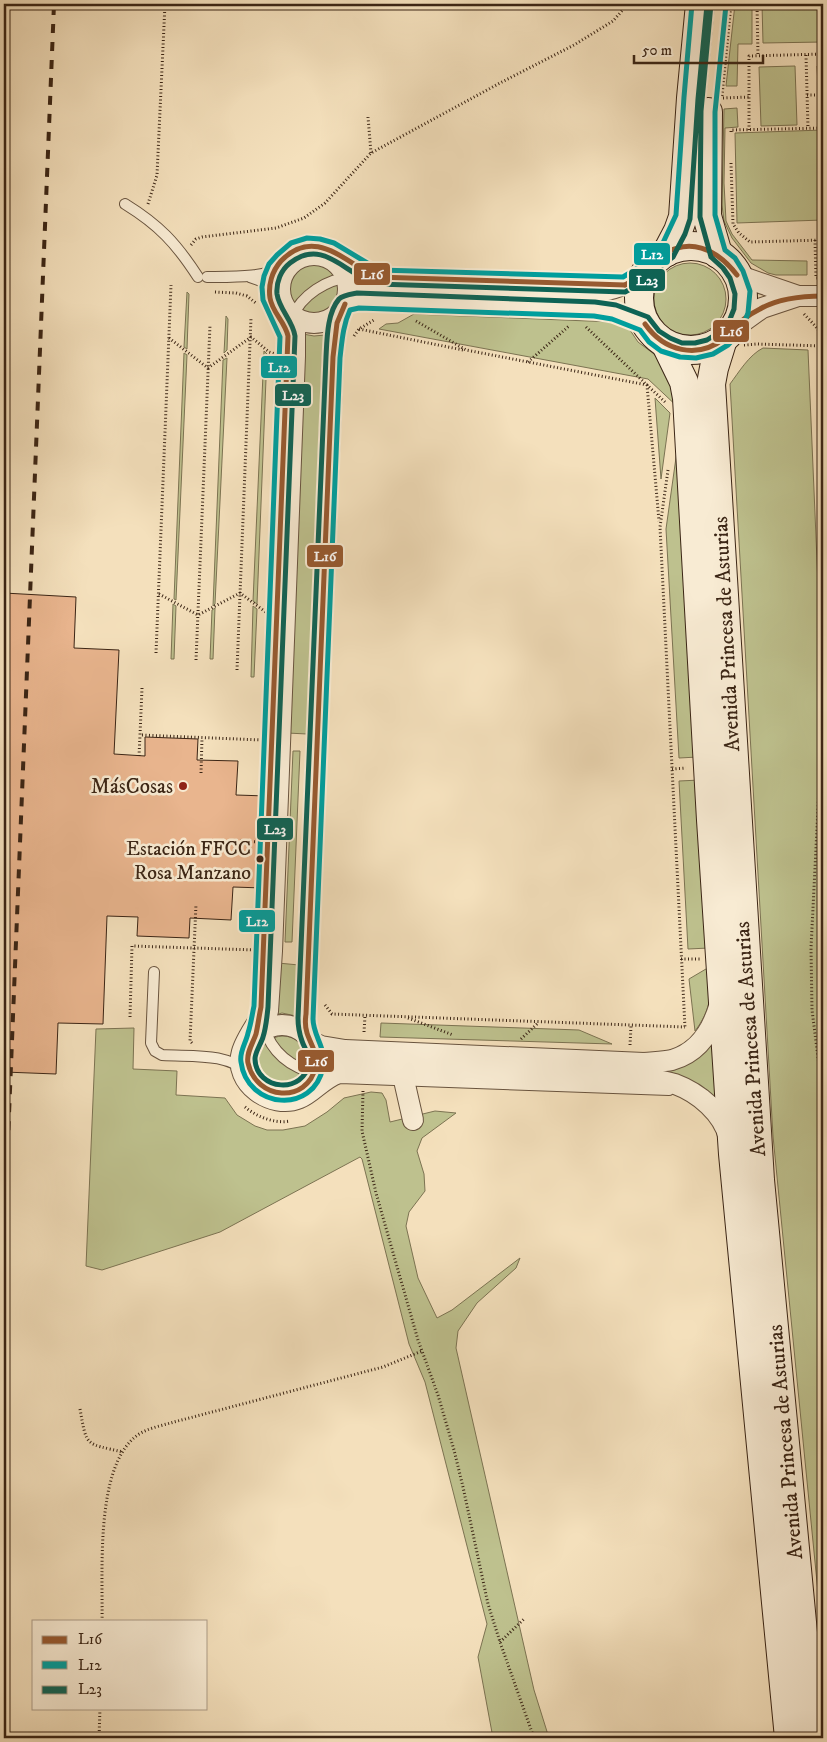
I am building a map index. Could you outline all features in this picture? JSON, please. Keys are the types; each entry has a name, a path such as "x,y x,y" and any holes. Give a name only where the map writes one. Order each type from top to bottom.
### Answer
{"main road":[{"path":"657,248 693,246 706,248 718,254 729,263 737,275 743,293 741,311 729,333 710,347 696,351 680,350 666,345 654,336 645,324 639,307 640,289 635,271 652,264 657,248 678,231 683,217 700,4"},
{"path":"718,4 708,112 706,216 718,254"},
{"name":"Avenida Princesa de Asturias","path":"729,333 714,368 711,384 745,958 760,1180 813,1738"},
{"name":"Avenida Princesa de Asturias","path":"666,345 684,382 688,415 711,820 733,1154 789,1738"}],"street":[{"path":"635,271 604,292 384,285 348,276 329,258 319,255 298,259 282,269 284,273 281,282 275,289 286,308 293,315 301,321 312,323 332,318 343,307 358,300 374,300 572,316 614,312 645,324"},
{"path":"737,275 812,289"},
{"path":"314,1076 317,1056 309,1038 306,1003 333,357 335,332 348,293 348,276"},
{"path":"729,333 762,308 812,289"},
{"path":"293,315 296,326 272,951 268,1011 253,1041 259,1085 271,1092 285,1094 298,1090 314,1076 332,1067 341,1065 403,1074 644,1077 674,1084 690,1091 705,1102 717,1114 727,1130 733,1154"},
{"name":"Avenida Princesa de Asturias","path":"253,1041 284,1024 296,1027 321,1046 345,1050 644,1063 672,1060 688,1052 705,1038 715,1022 723,981"},
{"path":"403,1074 413,1120"}],"lane":[{"path":"125,204 143,215 170,238 202,277 249,277 282,269 281,261 290,253 309,245 320,245 329,248 343,255 356,267 377,277"},
{"path":"340,1078 301,1103 286,1106 270,1105 258,1100 247,1090 239,1077 253,1041 259,951 288,336 293,315 302,303 320,287 348,276 377,277 635,271"},
{"path":"249,277 275,289 273,306 285,324 288,336"},
{"path":"154,972 151,1043 155,1051 162,1055 218,1058 253,1041 274,1049 284,1059 314,1076 340,1078 403,1074"}],"path":[{"path":"143,215 157,175 165,4"},
{"path":"187,260 191,244 196,239 276,228 304,218 325,203 371,153 574,45 613,20 628,4"},
{"path":"722,107 731,4"},
{"path":"757,4 758,56"},
{"path":"749,130 749,56 823,54"},
{"path":"806,55 808,128"},
{"path":"807,95 823,95"},
{"path":"722,98 749,97"},
{"path":"368,117 371,153"},
{"path":"731,140 731,130 823,128"},
{"path":"731,158 733,224 739,233 750,242 823,240"},
{"path":"815,240 812,289 797,305 820,330 823,344"},
{"path":"635,271 657,248"},
{"path":"156,653 171,284"},
{"path":"236,293 247,296 259,306"},
{"path":"528,362 572,316 680,416 688,415"},
{"path":"409,317 466,350"},
{"path":"236,670 251,318"},
{"path":"196,660 210,325"},
{"path":"359,329 647,385"},
{"path":"275,355 276,350"},
{"path":"647,385 660,527 686,1034"},
{"path":"660,527 669,460"},
{"path":"198,615 240,593"},
{"path":"240,593 267,613"},
{"path":"158,594 198,615"},
{"path":"266,623 267,603"},
{"path":"139,756 142,688"},
{"path":"823,732 811,948 812,1010 823,1097"},
{"path":"140,735 262,740 262,749"},
{"path":"201,774 202,738"},
{"path":"259,832 259,852"},
{"path":"240,841 259,842"},
{"path":"196,904 190,1041 194,1045 199,1045"},
{"path":"255,959 259,951 256,940"},
{"path":"130,1017 132,946 259,951"},
{"path":"325,996 324,1005 332,1014 685,1027"},
{"path":"406,1017 461,1038"},
{"path":"520,1041 539,1022"},
{"path":"363,1086 362,1132 376,1193 422,1351 438,1395 454,1450 480,1571 500,1642 534,1738"},
{"path":"102,1620 104,1520 112,1478 123,1452 135,1437 146,1430 383,1367 422,1351"},
{"path":"80,1409 86,1438 89,1442 96,1446 123,1452"},
{"path":"500,1642 525,1618"},
{"path":"99,1738 100,1710"}],"green space":[{"path":"735,4 752,4 752,44 738,44 737,86 726,86"},
{"path":"762,4 822,4 823,42 763,43"},
{"path":"795,66 797,125 761,126 759,67"},
{"path":"817,66 823,66 823,85 818,85"},
{"path":"737,108 738,127 725,128 724,183 726,221 732,234 752,260 807,261 807,275 776,275 768,273 751,263 732,238 724,221 722,205 724,109"},
{"path":"823,130 823,220 737,223 735,133"},
{"path":"690,263 710,269 720,279 726,299 720,319 710,329 690,335 670,329 660,319 654,299 660,279 670,269"},
{"path":"314,265 323,267 331,272 336,280 338,289 336,298 331,306 323,311 314,313 305,311 297,306 292,298 290,289 292,280 297,272 305,267"},
{"path":"187,292 189,294 187,349 184,347"},
{"path":"414,314 613,322 630,330 638,342 654,354 664,366 680,409 648,379 379,329 386,324 398,323"},
{"path":"226,316 228,319 227,350 224,353"},
{"path":"303,334 325,335 307,734 287,733"},
{"path":"763,348 808,350 818,584 823,584 823,1643 773,1136 730,384 749,359"},
{"path":"264,351 267,354 257,604 253,601"},
{"path":"184,353 187,355 176,600 174,599"},
{"path":"227,358 215,604 213,606 223,360"},
{"path":"655,398 670,413 661,479"},
{"path":"680,429 698,757 679,758 666,529"},
{"path":"173,604 176,606 174,659 171,659"},
{"path":"253,606 257,609 254,677 251,677"},
{"path":"215,608 213,659 210,659 212,610"},
{"path":"293,751 300,751 292,942 285,942"},
{"path":"700,780 709,948 688,949 679,781"},
{"path":"278,963 299,965 296,1016 282,1013 275,1015"},
{"path":"711,966 709,1000 704,1016 695,1031 689,979"},
{"path":"381,1023 579,1030 612,1044 380,1037"},
{"path":"134,1028 133,1069 177,1071 176,1095 225,1098 237,1115 255,1126 267,1130 283,1130 305,1126 344,1098 371,1092 382,1093 386,1100 390,1122 435,1111 456,1113 422,1138 417,1151 424,1174 425,1191 409,1212 406,1226 418,1278 437,1318 452,1310 520,1258 516,1268 477,1303 458,1331 456,1348 534,1690 549,1738 493,1738 478,1657 487,1624 425,1382 409,1344 362,1159 360,1157 220,1232 102,1270 86,1266 96,1029"},
{"path":"278,1036 288,1036 300,1043 307,1055 307,1065 300,1077 288,1084 278,1084 270,1080 263,1073 259,1065 259,1055 263,1047 270,1040"},
{"path":"714,1040 717,1105 663,1072"}],"building":[{"path":"4,593 76,597 74,648 119,650 114,754 145,756 145,737 198,739 197,760 238,761 236,795 266,796 263,888 233,887 231,920 190,918 189,938 137,936 138,917 107,916 103,1024 58,1023 56,1074 4,1072"}],"railway":[{"path":"4,1238 54,4"}],"transit line":[{"name":"L12","path":"692,4 676,215 661,247 641,266 623,277 379,270 334,243 307,238 291,243 277,255 269,264 264,276 262,287 263,300 280,337 254,1006 242,1051 241,1062 246,1078 255,1089 267,1097 281,1100 295,1099 307,1093 317,1082 324,1060 313,1019 340,358 344,327 350,310 359,308 594,316 612,319 640,330 649,342 661,351 680,357 696,358 713,354 728,345 741,331 748,313 750,291 743,271 735,258 725,250 715,215 715,112 726,5"},
{"name":"L23","path":"707,5 698,99 690,219 685,234 673,257 657,269 651,278 625,292 377,284 334,260 313,254 302,256 290,263 280,277 277,285 278,299 292,325 295,336 268,1007 264,1034 255,1059 257,1070 263,1078 271,1083 281,1085 299,1080 306,1073 309,1062 308,1054 300,1035 298,1018 326,357 328,326 332,311 339,299 357,293 595,302 616,305 648,317 659,331 682,343 695,343 707,340 718,333 728,324 734,309 735,294 730,278 723,268 711,257 700,217 701,111 711,4"},
{"name":"L16","path":"625,285 643,274 655,261 670,251 691,246 711,252 737,275"},
{"name":"L16","path":"345,304 337,323 333,357 305,1022 306,1031 315,1053 316,1066 311,1079 303,1087 293,1092 282,1093 261,1085 253,1075 248,1063 249,1052 256,1034 261,1007 288,336 271,303 271,278 281,261 294,251 306,247 318,247 341,256 377,277 625,285"},
{"name":"L16","path":"645,324 662,341 671,346 692,350 703,349 725,338 745,318 767,305 790,298 823,296"}],"place":[{"name":"MásCosas","path":"183,786"},
{"name":"Estación FFCC Rosa Manzano","path":"260,859"}]}
